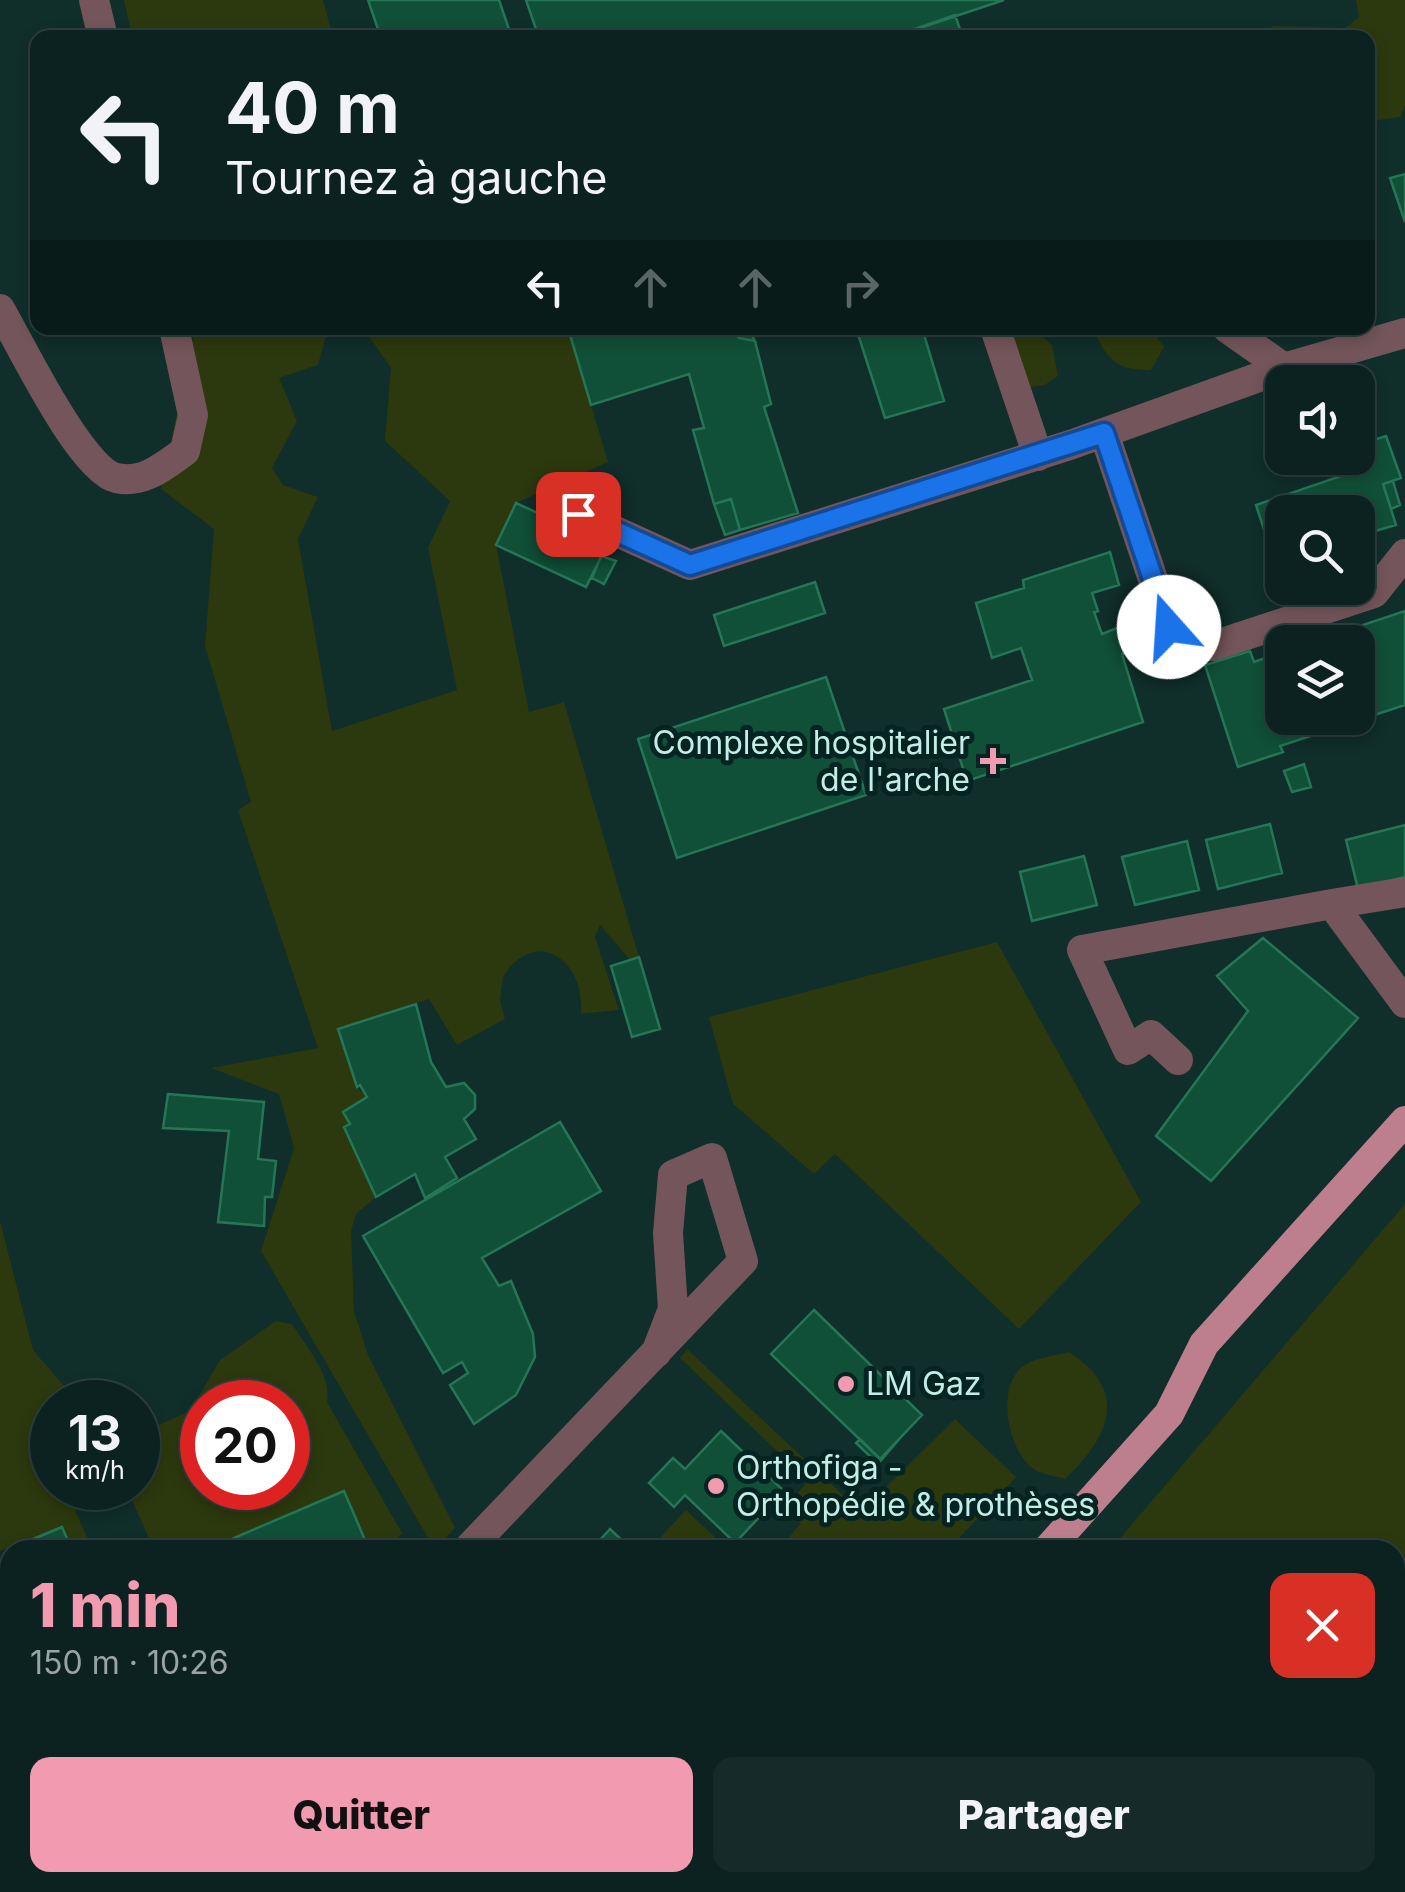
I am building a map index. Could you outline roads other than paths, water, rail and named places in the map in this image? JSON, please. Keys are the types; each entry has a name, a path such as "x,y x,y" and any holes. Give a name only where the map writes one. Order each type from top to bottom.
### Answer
{"main road":[{"path":"1056,1540 1169,1414 1204,1344 1405,1121"}],"street":[{"path":"94,0 101,30"},
{"path":"0,309 88,457 114,478 146,478 185,451 193,415 176,335"},
{"path":"1294,365 1405,333"},
{"path":"997,335 1038,456"},
{"path":"1236,335 1280,365"},
{"path":"578,514 690,565 1038,456 1265,375"},
{"path":"1104,433 1169,627 1213,646 1374,593 1405,554"},
{"path":"1178,1060 1151,1035 1128,1050 1082,950 1405,892"},
{"path":"1332,904 1405,1003"},
{"path":"478,1540 743,1262 712,1158 673,1176 668,1232 673,1309 656,1353"}],"place":[{"name":"Complexe hospitalier de l'arche","path":"993,761"},
{"name":"LM Gaz","path":"846,1384"},
{"name":"Orthofiga - Orthopédie & prothèses","path":"716,1486"}]}
